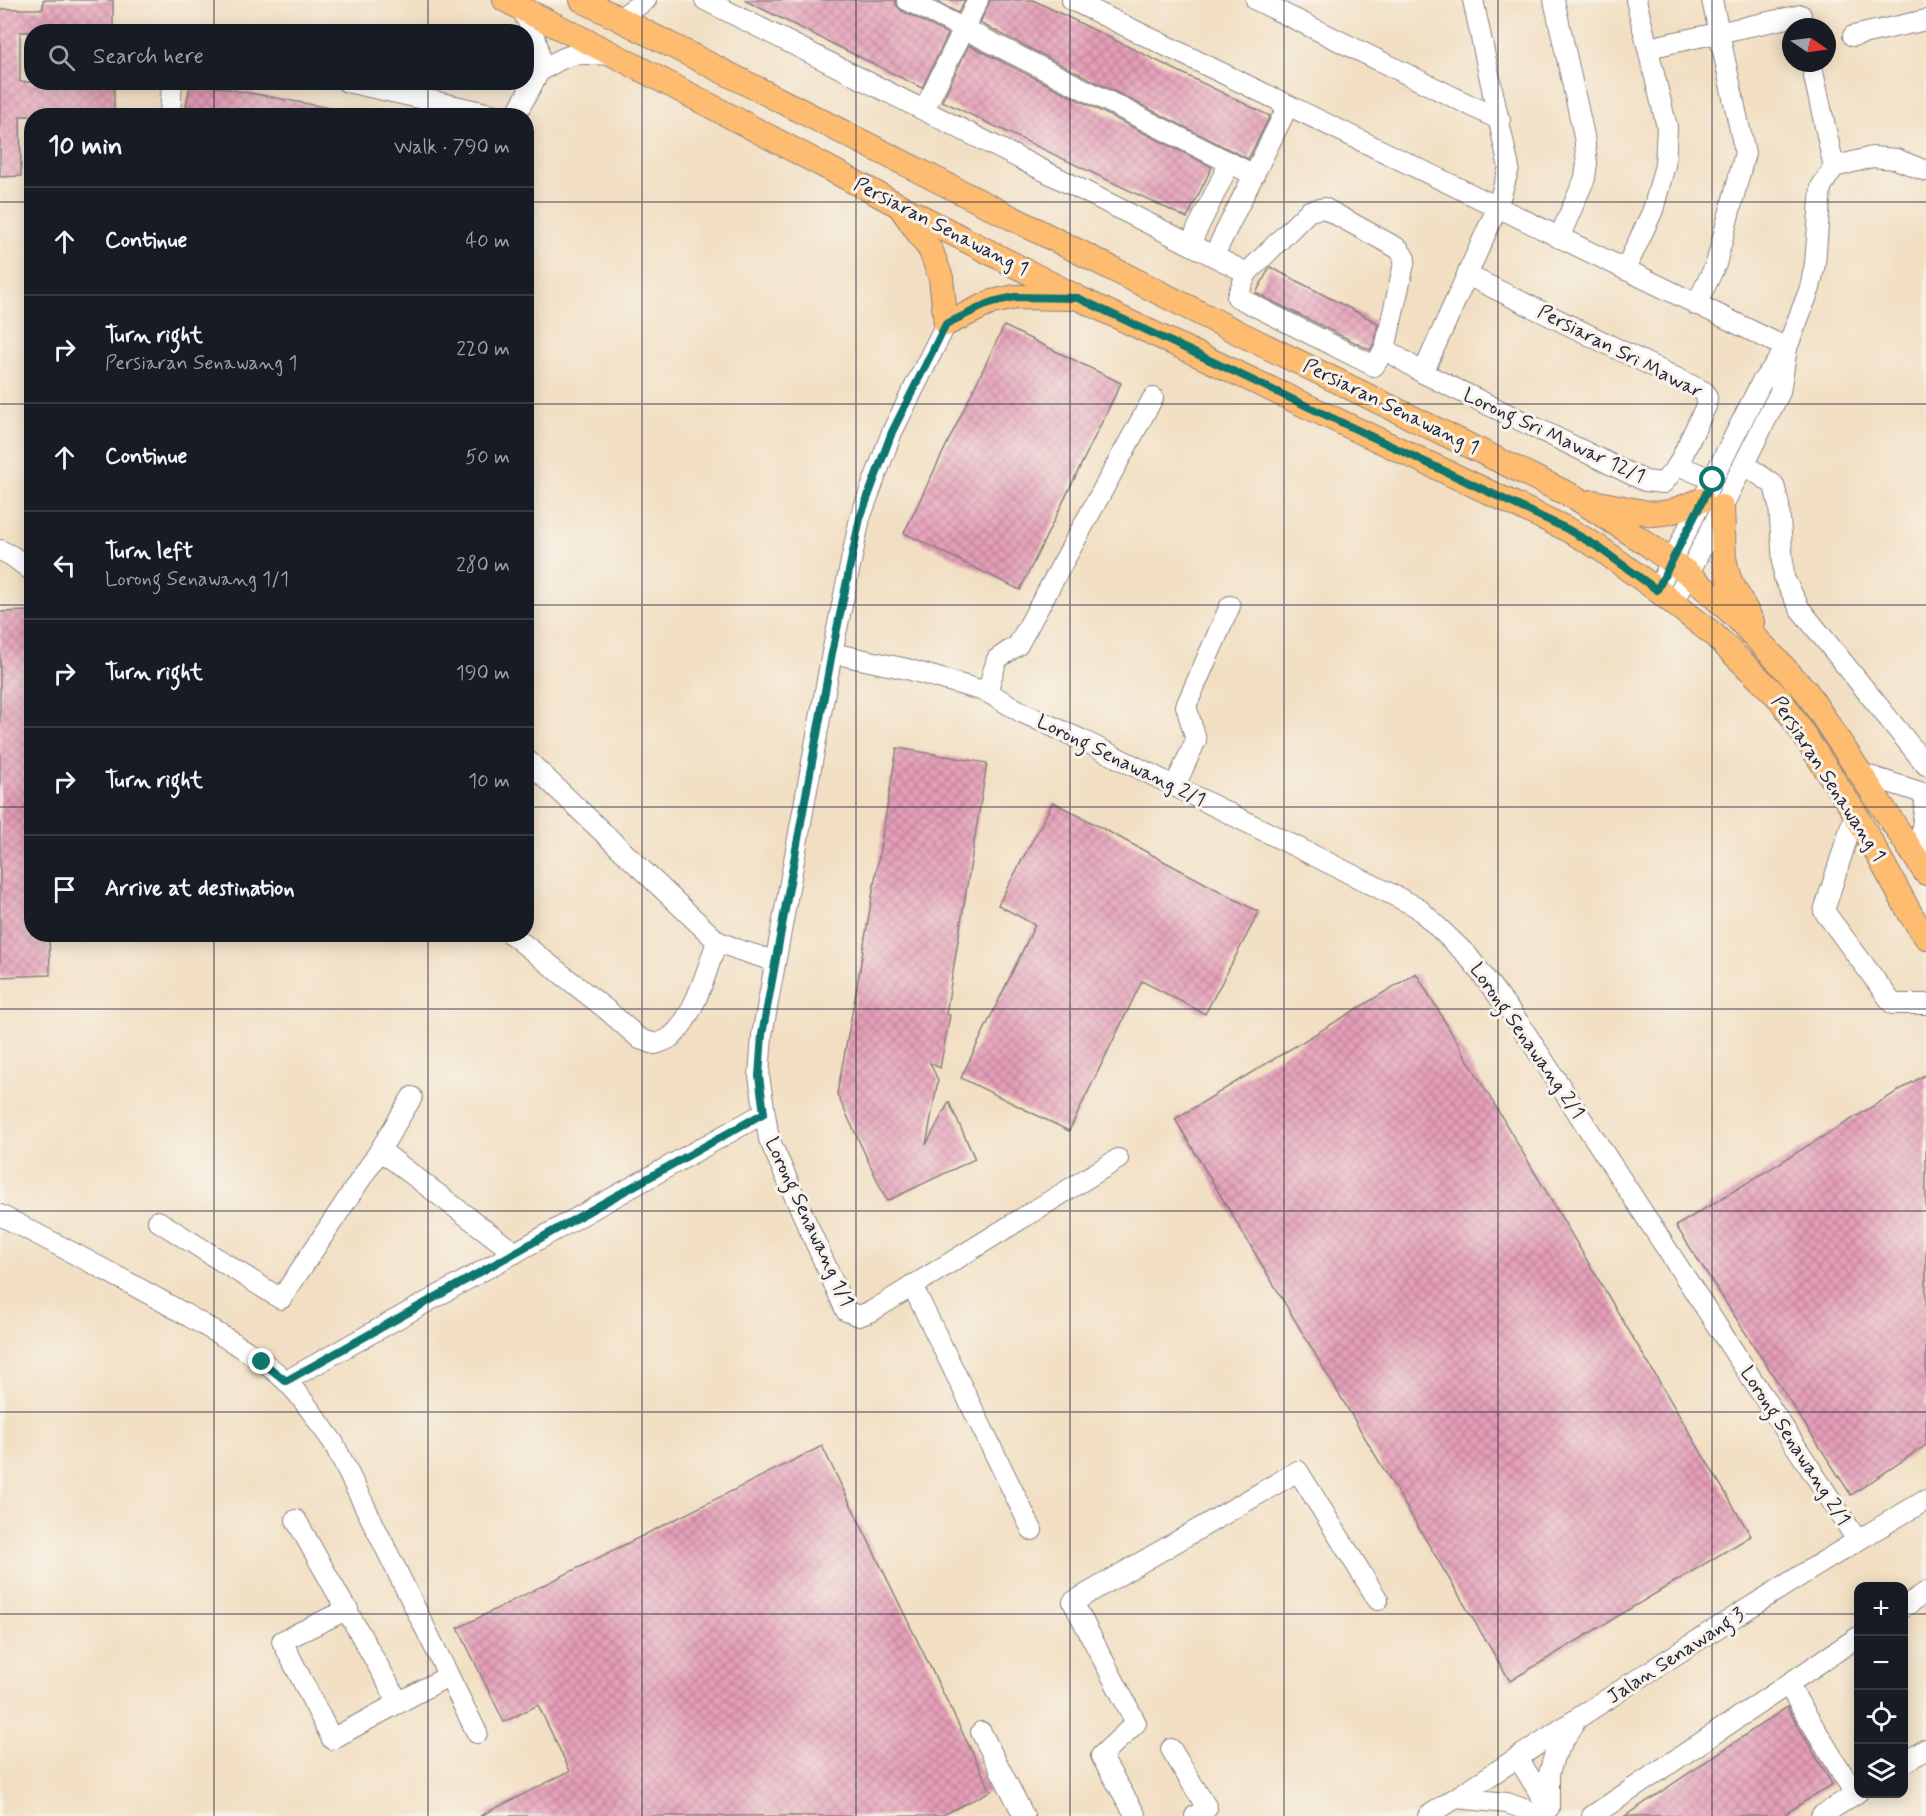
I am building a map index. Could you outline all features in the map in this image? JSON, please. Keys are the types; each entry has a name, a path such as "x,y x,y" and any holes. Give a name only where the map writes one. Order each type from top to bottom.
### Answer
{"main road":[{"name":"Persiaran Senawang 1","path":"582,0 1243,335 1576,498 1680,567 1738,618 1806,691 1922,867"},
{"name":"Persiaran Senawang 1","path":"512,4 1078,298 1567,529 1598,547 1666,596 1713,634 1780,700 1855,813 1926,938"},
{"path":"900,206 931,251 941,278 946,324 992,302 1015,297 1078,298"},
{"path":"1576,498 1653,514 1670,512 1712,496 1729,579 1769,653"}],"street":[{"path":"620,18 646,0"},
{"path":"705,0 1247,273"},
{"path":"907,0 1254,175"},
{"path":"924,110 978,0"},
{"path":"1072,0 1787,348"},
{"path":"1256,0 1500,120"},
{"path":"1385,349 1423,373 1497,208 1509,168 1473,0"},
{"path":"1554,0 1584,136 1587,163 1585,178 1559,238"},
{"path":"1625,270 1653,210 1665,165 1667,127 1636,0"},
{"path":"1696,305 1716,264 1745,153 1712,0"},
{"path":"512,4 528,24"},
{"path":"1648,48 1801,14"},
{"path":"1853,36 1926,21"},
{"path":"534,32 539,44 539,72 534,81"},
{"path":"539,72 561,58 580,53 616,56"},
{"path":"1712,496 1744,464 1780,392 1787,348 1810,288 1815,264 1821,187 1834,166 1813,72"},
{"path":"170,108 172,90"},
{"path":"383,90 464,108"},
{"path":"519,108 529,90"},
{"path":"1214,255 1288,106"},
{"path":"1834,166 1872,157 1896,159 1926,171"},
{"path":"1190,244 1230,162"},
{"path":"1324,208 1399,249 1406,259 1385,349 1374,366 1260,308 1237,297 1247,273 1310,212 1324,208"},
{"name":"Persiaran Sri Mawar","path":"1467,275 1705,392 1706,406 1678,465"},
{"path":"1243,335 1260,308"},
{"name":"Lorong Senawang 1/1","path":"912,1285 872,1311 859,1316 846,1311 769,1139 759,1076 762,1035 774,961 832,653 864,507 892,432 946,324"},
{"path":"1666,596 1761,383 1787,348"},
{"path":"1348,386 1357,358"},
{"name":"Lorong Sri Mawar 12/1","path":"1423,373 1645,481 1663,483 1678,465"},
{"path":"987,692 997,659 1018,645 1153,398"},
{"path":"1744,464 1774,485 1779,505 1784,578 1800,609 1926,765"},
{"path":"1678,465 1712,496"},
{"path":"0,550 24,565"},
{"path":"1175,786 1196,740 1186,706 1230,606"},
{"name":"Lorong Senawang 2/1","path":"832,653 907,669 987,692 1023,713 1417,907 1468,956 1519,1023 1857,1540"},
{"path":"534,767 717,941 774,961"},
{"path":"1860,773 1926,795 1922,867"},
{"path":"1855,813 1824,911 1893,1004 1926,1004"},
{"path":"521,942 640,1039 655,1044 669,1038 683,1023 696,997 717,941"},
{"path":"158,1221 281,1299 412,1097"},
{"path":"286,1381 764,1113"},
{"path":"380,1149 515,1253"},
{"path":"1032,1530 912,1285 1118,1159"},
{"path":"0,1215 131,1282 252,1355 286,1381 333,1442 477,1733"},
{"path":"1136,1816 1101,1756 1136,1723 1073,1602 1298,1471 1378,1600"},
{"name":"Jalan Senawang 3","path":"1428,1816 1857,1540 1926,1500"},
{"path":"296,1520 399,1703"},
{"path":"1908,1604 1926,1592"},
{"path":"348,1609 282,1641 332,1739 448,1676"},
{"path":"1592,1816 1854,1640"},
{"path":"1788,1685 1854,1788"},
{"path":"1548,1813 1549,1774 1554,1756 1578,1719"},
{"path":"981,1732 1024,1816"},
{"path":"1171,1749 1207,1808 1195,1816"},
{"path":"1908,1761 1926,1749"},
{"path":"1518,1758 1548,1813"},
{"path":"1821,1816 1854,1795"},
{"path":"1456,1798 1507,1803 1548,1813"}],"building":[{"path":"43,0 113,0 113,24 24,24 24,32 20,32 20,82 24,82 24,90 114,90 114,108 24,108 24,116 20,116 21,176 0,177 0,9 43,9"},
{"path":"744,0 895,0 902,11 948,34 922,88"},
{"path":"934,0 965,0 958,13"},
{"path":"990,0 1033,0 1270,116 1248,159 980,23"},
{"path":"969,45 1212,167 1187,218 942,101"},
{"path":"189,90 234,90 330,108 186,108"},
{"path":"1270,267 1378,323 1374,344 1370,350 1256,293"},
{"path":"1004,326 1121,383 1020,590 904,533"},
{"path":"24,611 24,942 49,942 50,975 0,977 0,612"},
{"path":"897,748 987,763 946,1014 950,1015 940,1068 930,1063 938,1080 926,1145 949,1102 975,1159 887,1201 837,1094"},
{"path":"1053,802 1259,912 1205,1014 1142,981 1069,1131 961,1078 1035,925 998,905"},
{"path":"1416,973 1751,1536 1510,1681 1175,1119"},
{"path":"1926,1074 1926,1445 1851,1495 1676,1226"},
{"path":"822,1446 991,1791 941,1816 480,1816 570,1771 538,1705 504,1722 458,1628"},
{"path":"1787,1707 1832,1784 1782,1816 1625,1816"}],"route":[{"path":"262,1362 286,1381 764,1113 759,1076 762,1035 832,653 860,518 892,432 946,324 992,302 1015,297 1078,298 1567,529 1598,547 1657,590 1713,480"}]}
